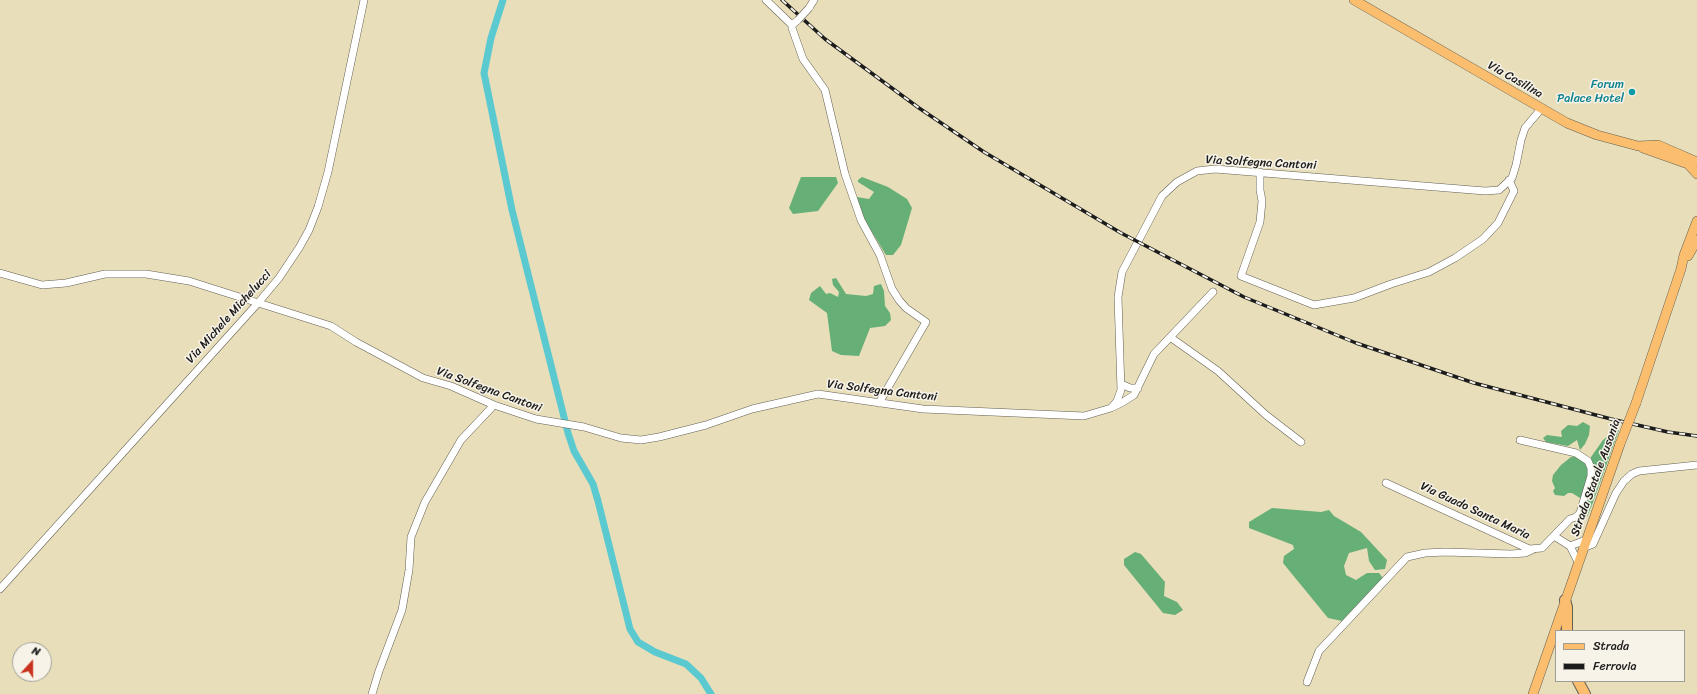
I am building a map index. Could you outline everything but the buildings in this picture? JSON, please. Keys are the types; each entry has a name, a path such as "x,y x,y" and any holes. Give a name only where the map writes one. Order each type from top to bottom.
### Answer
{"highway":[{"path":"1565,600 1568,608 1567,630"},
{"path":"1579,682 1585,694"}],"main road":[{"name":"Via Casilina","path":"1354,0 1541,109 1572,125 1597,135 1638,146 1658,145 1697,162"},
{"path":"1638,146 1688,164 1697,174"},
{"name":"Strada Statale Ausonia","path":"1533,694 1584,544 1636,403 1681,269 1686,249 1697,221"},
{"name":"Strada Statale Ausonia","path":"1681,269 1697,240"}],"street":[{"name":"Via Michele Michelucci","path":"0,588 258,303 279,278 299,248 309,230 318,207 328,172 364,0"},
{"path":"766,0 795,23 802,59 825,90 845,174 861,220 880,255 892,289 906,308 926,322 879,403"},
{"path":"795,23 809,8 814,0"},
{"path":"1260,172 1260,190 1262,201 1260,222 1241,276 1314,305 1354,298 1429,272 1455,258 1483,239 1498,223 1514,190 1509,180 1512,178 1516,165 1520,140 1525,128 1541,109"},
{"name":"Via Solfegna Cantoni","path":"0,273 42,285 66,283 105,274 146,274 189,281 331,326 356,342 423,378 451,386 494,405 536,420 584,427 621,438 641,440 660,437 706,425 752,409 818,394 836,395 923,409 1084,416 1111,408 1117,401 1121,390 1118,297 1122,272 1162,196 1176,182 1197,171 1215,169 1485,191 1499,190 1509,180"},
{"path":"1111,408 1134,395 1154,354 1213,292"},
{"path":"1170,337 1218,371 1266,415 1300,442"},
{"path":"1121,384 1130,388 1138,388"},
{"path":"372,694 402,610 409,570 411,537 425,502 461,440 494,405"},
{"name":"Via Guado Santa Maria","path":"1386,482 1530,549 1542,548 1570,520 1580,513 1591,476 1591,468 1588,460 1576,453 1520,440"},
{"path":"1570,546 1593,544 1616,493 1632,474 1639,470 1697,465"},
{"path":"1554,536 1570,546 1578,562"},
{"path":"1307,682 1319,650 1408,557 1425,553 1445,552 1511,554 1525,553 1534,549"}],"green space":[{"path":"801,177 836,177 838,183 818,211 793,214 789,208"},
{"path":"862,177 888,187 907,199 912,208 901,245 893,255 886,255 859,211 857,197 869,199 874,192 858,182 858,180"},
{"path":"836,278 846,294 866,296 873,294 874,286 881,284 884,291 885,306 890,313 891,320 885,326 870,328 859,356 841,355 832,351 827,313 809,300 811,293 820,286 826,294 830,293 838,297 839,292 833,285 832,279"},
{"path":"1583,422 1590,426 1589,435 1585,444 1580,450 1577,440 1568,446 1546,442 1543,438 1547,435 1562,437 1561,431 1568,425 1577,426"},
{"path":"1619,430 1592,505 1587,517 1582,519 1584,504 1592,479 1591,457 1603,440 1614,431"},
{"path":"1571,457 1576,457 1585,461 1589,468 1589,477 1583,497 1580,498 1572,493 1568,493 1564,496 1555,495 1553,491 1555,488 1552,481 1553,475 1561,465"},
{"path":"1272,508 1321,512 1329,510 1334,516 1361,532 1387,560 1385,569 1375,570 1369,561 1367,548 1349,553 1344,566 1346,575 1356,580 1367,573 1379,573 1383,578 1342,621 1328,618 1283,563 1284,556 1294,549 1293,545 1249,528 1249,522"},
{"path":"1135,552 1141,554 1165,582 1164,596 1177,602 1183,610 1175,615 1163,613 1124,565 1124,559"}],"waterway":[{"path":"503,0 491,38 484,73 512,210 568,433 574,451 593,484 630,629 638,642 655,652 686,664 701,678 711,694"}],"railway":[{"path":"782,0 825,39 919,108 984,152 1121,233 1244,297 1356,343 1474,383 1611,419 1668,432 1697,436"}],"place":[{"name":"Forum Palace Hotel","path":"1632,92"}]}
